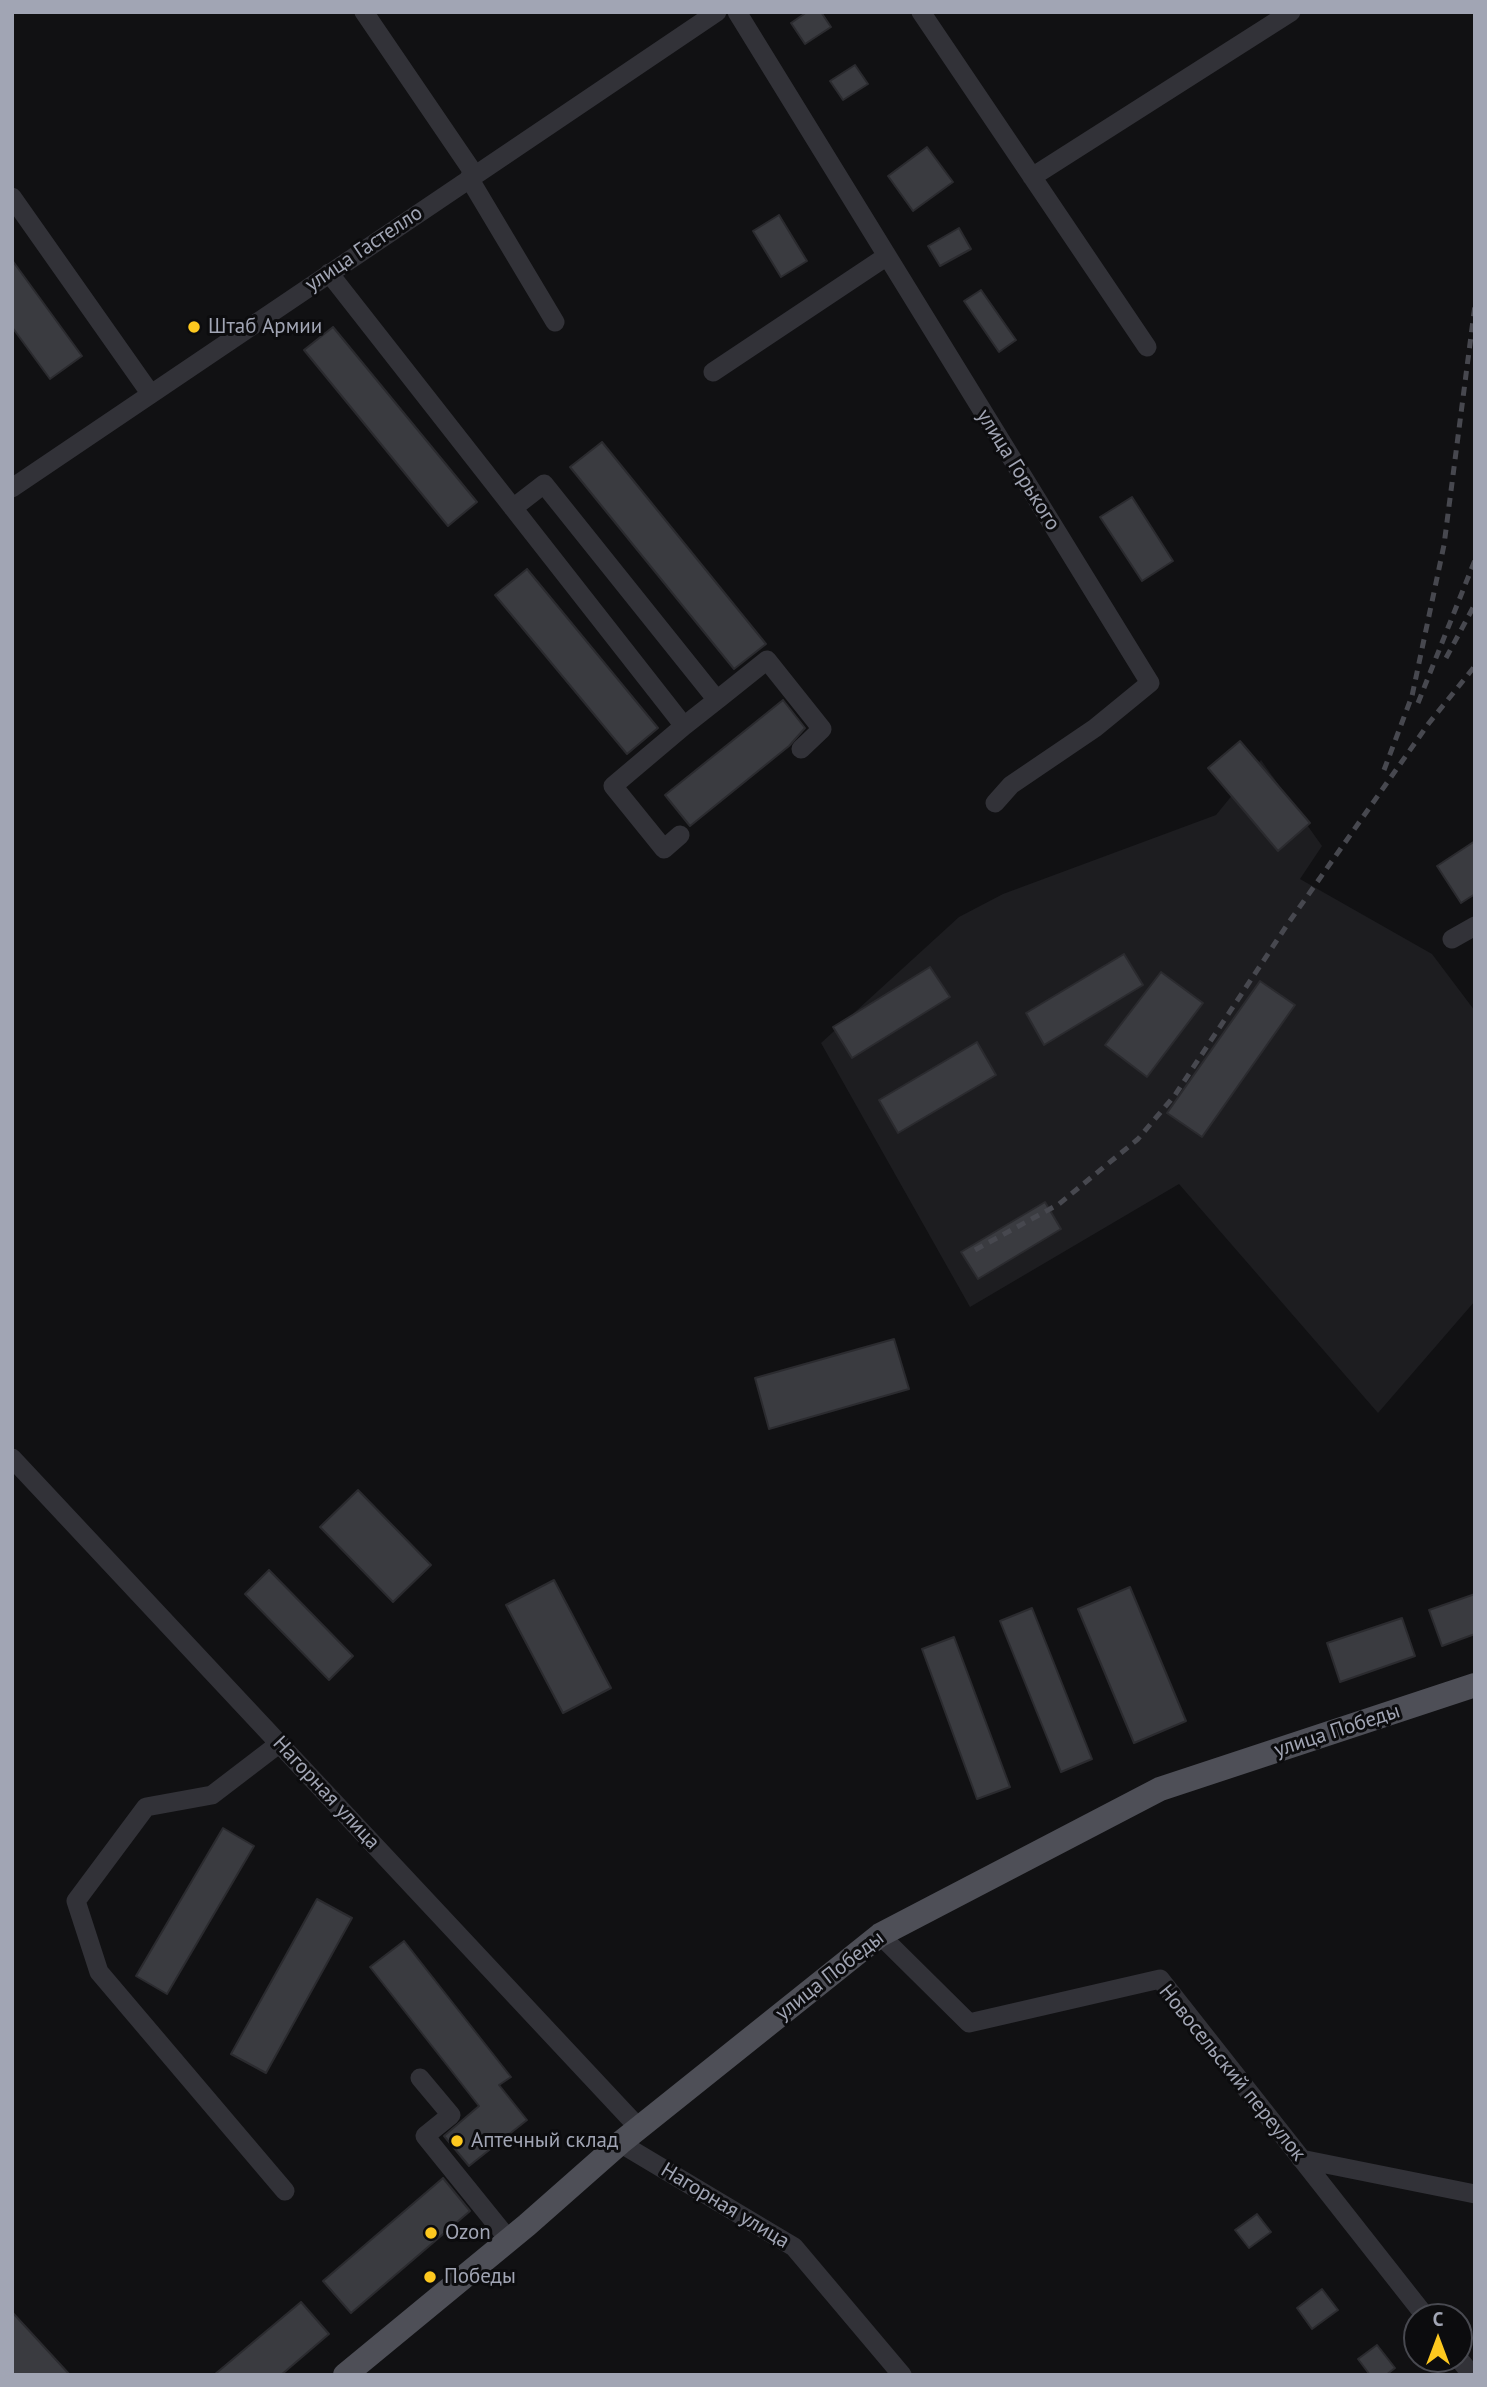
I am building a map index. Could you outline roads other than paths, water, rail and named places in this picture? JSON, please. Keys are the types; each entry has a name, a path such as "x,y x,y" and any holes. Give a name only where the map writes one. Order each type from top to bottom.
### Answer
{"main road":[{"name":"улица Победы","path":"345,2375 509,2240 630,2135 880,1935 1160,1789 1475,1685"}],"street":[{"path":"364,12 472,177 555,322"},
{"name":"улица Гастелло","path":"12,488 717,12"},
{"name":"улица Горького","path":"737,12 1150,684 1095,727 1011,785 995,803"},
{"path":"921,12 1147,347"},
{"path":"1032,177 1291,12"},
{"path":"12,197 150,393"},
{"path":"713,372 887,256"},
{"path":"329,273 684,726"},
{"path":"513,508 544,484 717,700"},
{"path":"680,835 664,849 613,786 767,660 822,729 801,749"},
{"path":"1452,939 1475,926"},
{"name":"Нагорная улица","path":"12,1458 280,1743 630,2135 794,2247 902,2375"},
{"path":"280,1743 212,1795 146,1807 76,1901 99,1972 285,2192"},
{"name":"Новосельский переулок","path":"880,1935 969,2023 1160,1979 1415,2303"},
{"path":"420,2078 451,2115 425,2136 509,2240"},
{"path":"1301,2159 1475,2193"}],"railway":[{"path":"1384,770 1412,696 1444,545 1475,305"},
{"path":"1418,703 1475,560"},
{"path":"1446,658 1475,604"},
{"path":"975,1250 1059,1204 1138,1139 1175,1095 1287,925 1429,723 1475,666"}],"place":[{"name":"Штаб Армии","path":"194,327"},
{"name":"Аптечный склад","path":"457,2141"},
{"name":"Ozon","path":"431,2233"},
{"name":"Победы","path":"430,2277"}]}
